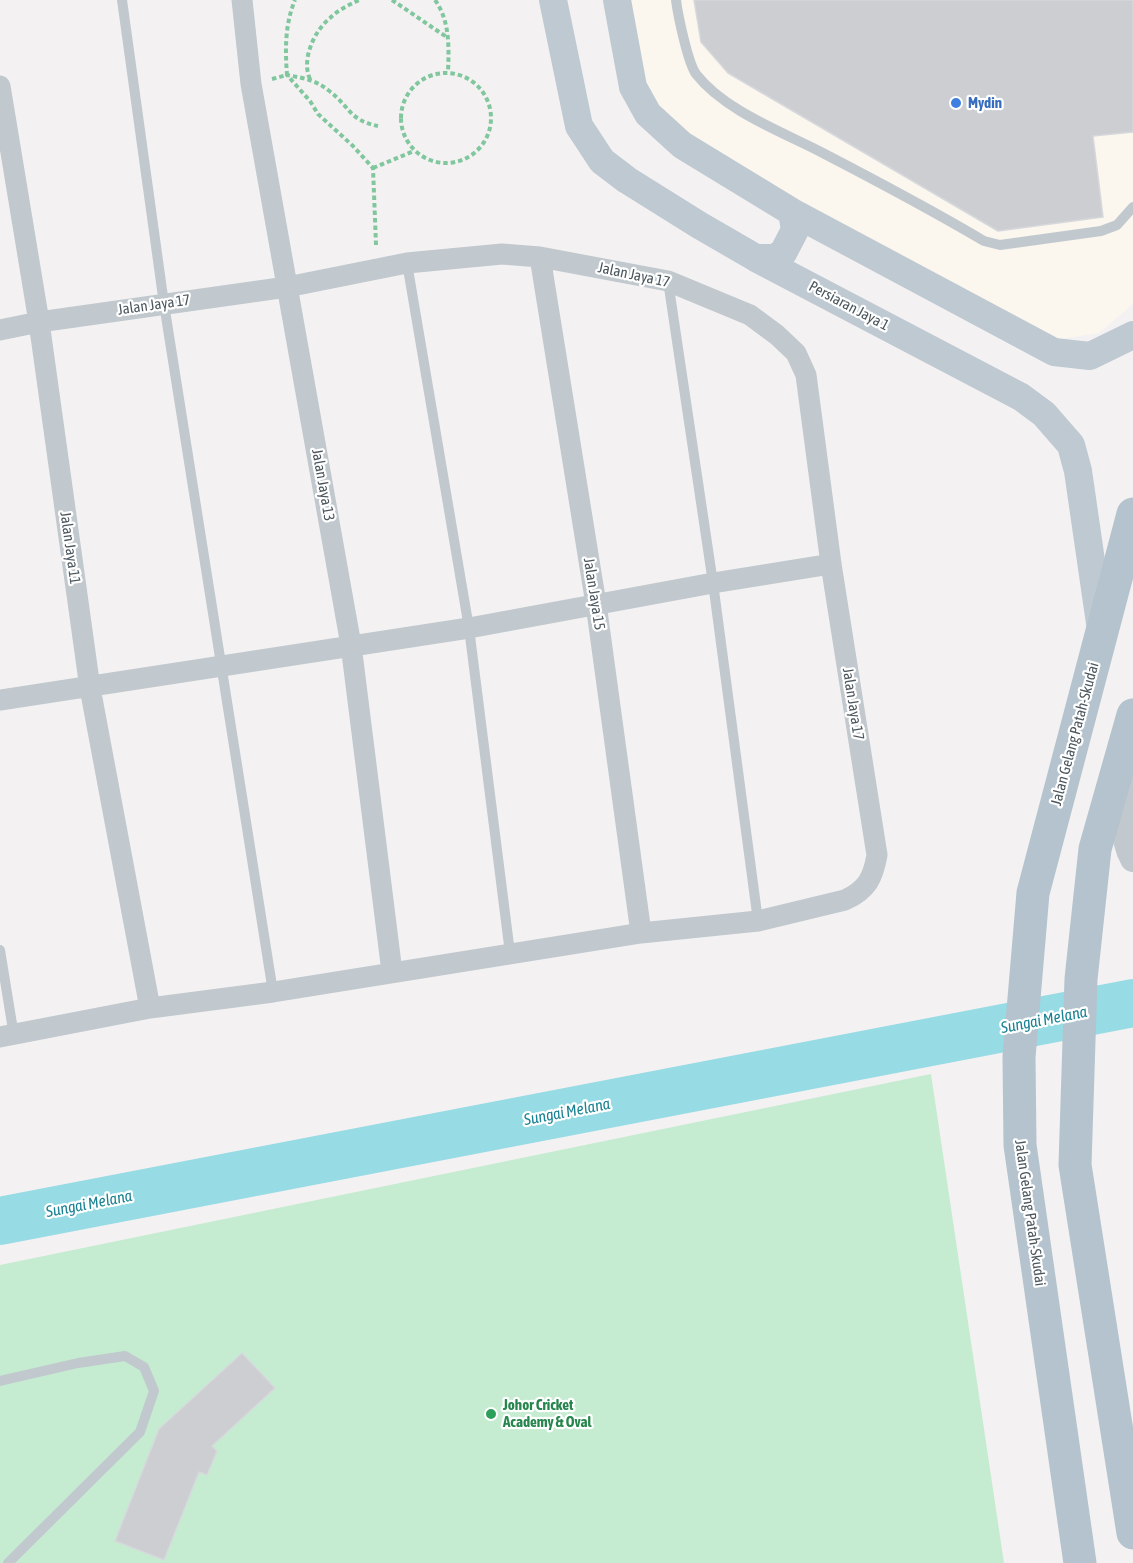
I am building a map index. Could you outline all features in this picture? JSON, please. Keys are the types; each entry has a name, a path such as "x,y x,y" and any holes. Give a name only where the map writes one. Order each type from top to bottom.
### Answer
{"main road":[{"name":"Persiaran Jaya 1","path":"553,0 579,126 602,161 627,180 756,258 1021,397 1044,414 1071,445 1078,471 1102,635"},
{"path":"617,0 633,87 648,114 682,145 792,212 1054,352 1090,356 1133,335"},
{"path":"756,258 774,258 783,254 795,230 792,212"},
{"name":"Jalan Gelang Patah-Skudai","path":"1080,1563 1020,1145 1019,1057 1033,893 1133,514"},
{"path":"1133,715 1095,849 1081,979 1075,1165 1133,1533"}],"street":[{"name":"Jalan Jaya 13","path":"242,0 251,84 351,645 392,972"},
{"name":"Jalan Jaya 11","path":"0,86 39,322 90,688 150,1008"},
{"name":"Jalan Jaya 17","path":"0,330 39,322 288,287 407,263 502,254 540,257 668,281 750,315 777,335 796,353 806,375 831,564 877,855 873,876 862,889 845,900 758,921"},
{"name":"Jalan Jaya 15","path":"540,257 596,604 641,933"},
{"path":"0,700 469,628 713,583 831,564"},
{"path":"1133,726 1124,827 1127,848 1133,858"},
{"path":"7,1037 150,1008 273,992 641,933 758,921"}],"lane":[{"path":"122,0 164,304 273,992"},
{"path":"676,0 679,22 694,72 709,88 743,112 869,177 984,241 1000,245 1101,231 1117,225 1133,207"},
{"path":"407,263 469,628 510,953"},
{"path":"668,281 713,583 758,921"},
{"path":"0,950 7,1037"},
{"path":"0,1381 78,1363 125,1356 144,1367 154,1391 140,1432 10,1562"}],"path":[{"path":"295,0 288,17 285,51 287,75 310,101 318,114 373,168 377,269"},
{"path":"310,79 307,62 318,32 328,19 359,0"},
{"path":"392,0 449,38"},
{"path":"435,0 441,9 449,38 448,72"},
{"path":"448,72 462,75 474,82 483,92 489,104 491,117 489,131 483,144 472,155 458,162 442,164 427,160 414,151 404,139 400,124 401,108 407,93 418,81 448,72"},
{"path":"251,84 287,75 310,79 330,90 361,122 378,126"},
{"path":"373,168 414,151"}],"shaded area":[{"path":"623,0 1133,0 1133,304 1099,333 1054,340 650,119"}],"green space":[{"name":"Johor Cricket Academy & Oval","path":"931,1074 1004,1563 0,1563 0,1265"}],"building":[{"name":"Mydin","path":"694,0 1133,0 1133,132 1093,136 1103,217 998,231 728,73 701,42"},
{"path":"242,1353 275,1388 212,1446 217,1451 207,1475 199,1472 164,1560 115,1541 159,1429"}],"waterway":[{"name":"Sungai Melana","path":"0,1221 1133,1003"}],"place":[{"name":"Mydin","path":"956,103"},
{"name":"Johor Cricket Academy & Oval","path":"491,1414"}]}
